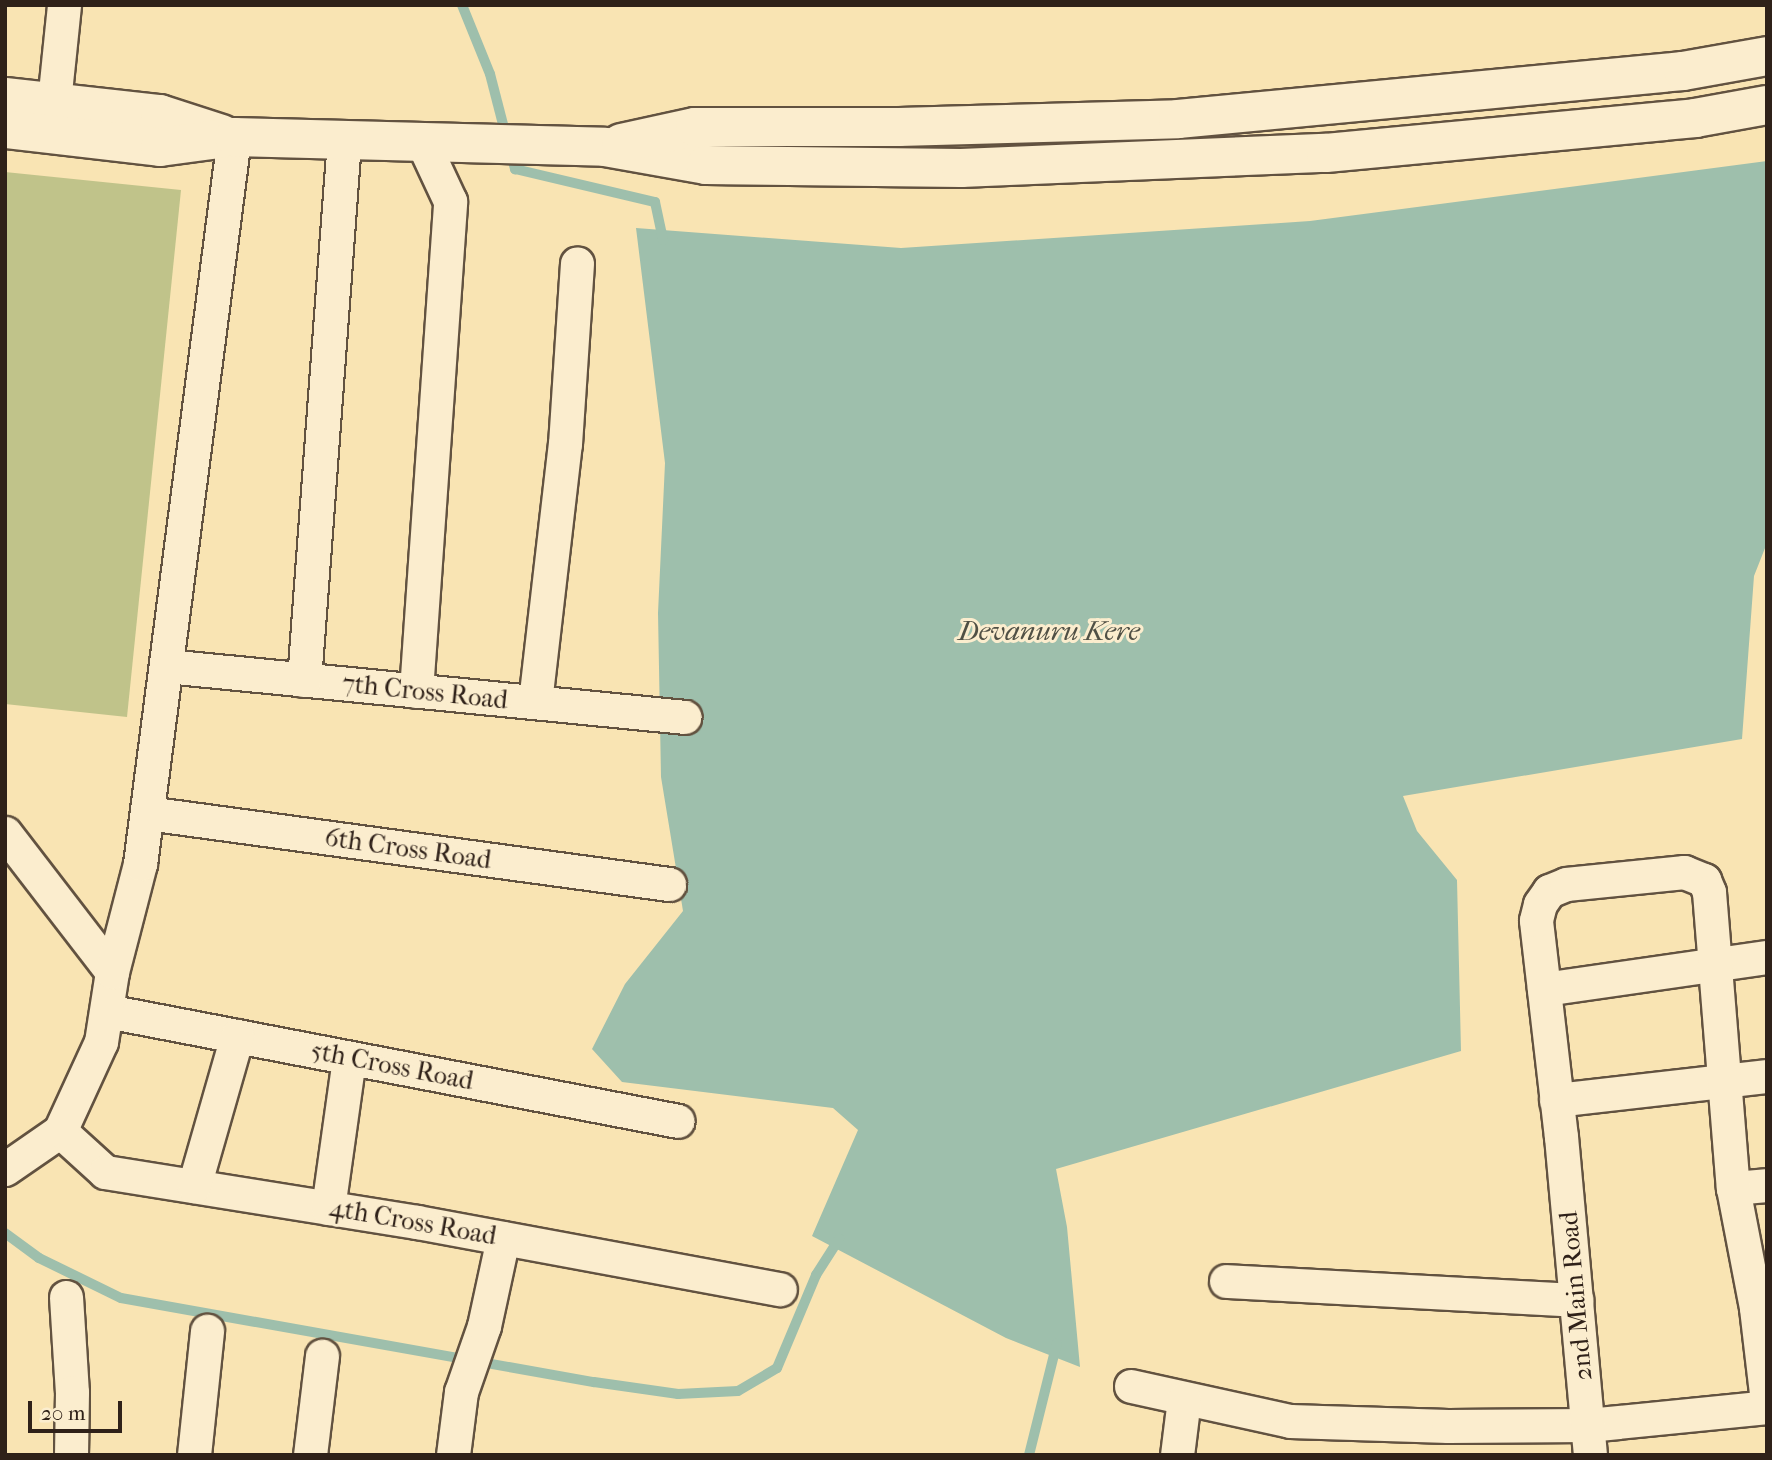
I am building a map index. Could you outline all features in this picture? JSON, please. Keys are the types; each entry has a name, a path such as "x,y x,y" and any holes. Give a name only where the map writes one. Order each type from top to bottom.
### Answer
{"street":[{"path":"54,102 64,5"},
{"path":"605,147 695,127 899,127 1178,119 1683,71 1767,56"},
{"path":"5,97 160,114 234,137"},
{"path":"5,129 160,147 234,137 605,147 706,165 961,168 1326,153 1695,118 1767,105"},
{"path":"5,1169 60,1131 101,1042 112,972 140,864 234,137"},
{"path":"304,680 344,141"},
{"path":"416,691 450,201 438,143"},
{"path":"535,702 565,444 577,263"},
{"name":"7th Cross Road","path":"166,666 685,717"},
{"name":"6th Cross Road","path":"147,813 669,884"},
{"path":"5,833 112,972"},
{"name":"2nd Main Road","path":"1589,1440 1561,1138 1536,920 1540,904 1549,891 1566,884 1684,872 1695,875 1704,880 1709,892 1714,964"},
{"path":"1544,989 1767,957"},
{"path":"1714,964 1732,1188 1761,1307 1767,1402"},
{"name":"5th Cross Road","path":"107,1011 678,1121"},
{"path":"194,1186 237,1036"},
{"path":"328,1208 349,1058"},
{"path":"1556,1100 1767,1076"},
{"name":"4th Cross Road","path":"60,1131 105,1172 503,1238 780,1289"},
{"path":"1732,1188 1767,1185"},
{"path":"453,1455 461,1392 484,1326 503,1238"},
{"path":"1226,1281 1576,1300"},
{"path":"66,1297 72,1392 71,1455"},
{"path":"194,1455 206,1331"},
{"path":"310,1455 322,1356"},
{"path":"1130,1386 1290,1421 1448,1426 1589,1440 1767,1407"},
{"path":"1177,1455 1184,1399"}],"green space":[{"path":"5,172 181,190 127,717 5,704"}],"water":[{"name":"Devanuru Kere","path":"1767,161 1767,543 1754,576 1742,739 1403,796 1417,831 1457,880 1461,1051 1056,1169 1067,1227 1080,1367 1006,1338 812,1236 858,1130 833,1108 622,1082 592,1049 625,984 683,911 661,777 658,613 665,463 636,228 901,248 1310,221"}],"waterway":[{"path":"462,5 490,74 506,136"},
{"path":"511,154 515,169 655,202 663,240"},
{"path":"5,1233 39,1258 121,1298 594,1382 678,1394 738,1391 777,1368 816,1275 839,1239"},
{"path":"1029,1455 1057,1343"}]}
